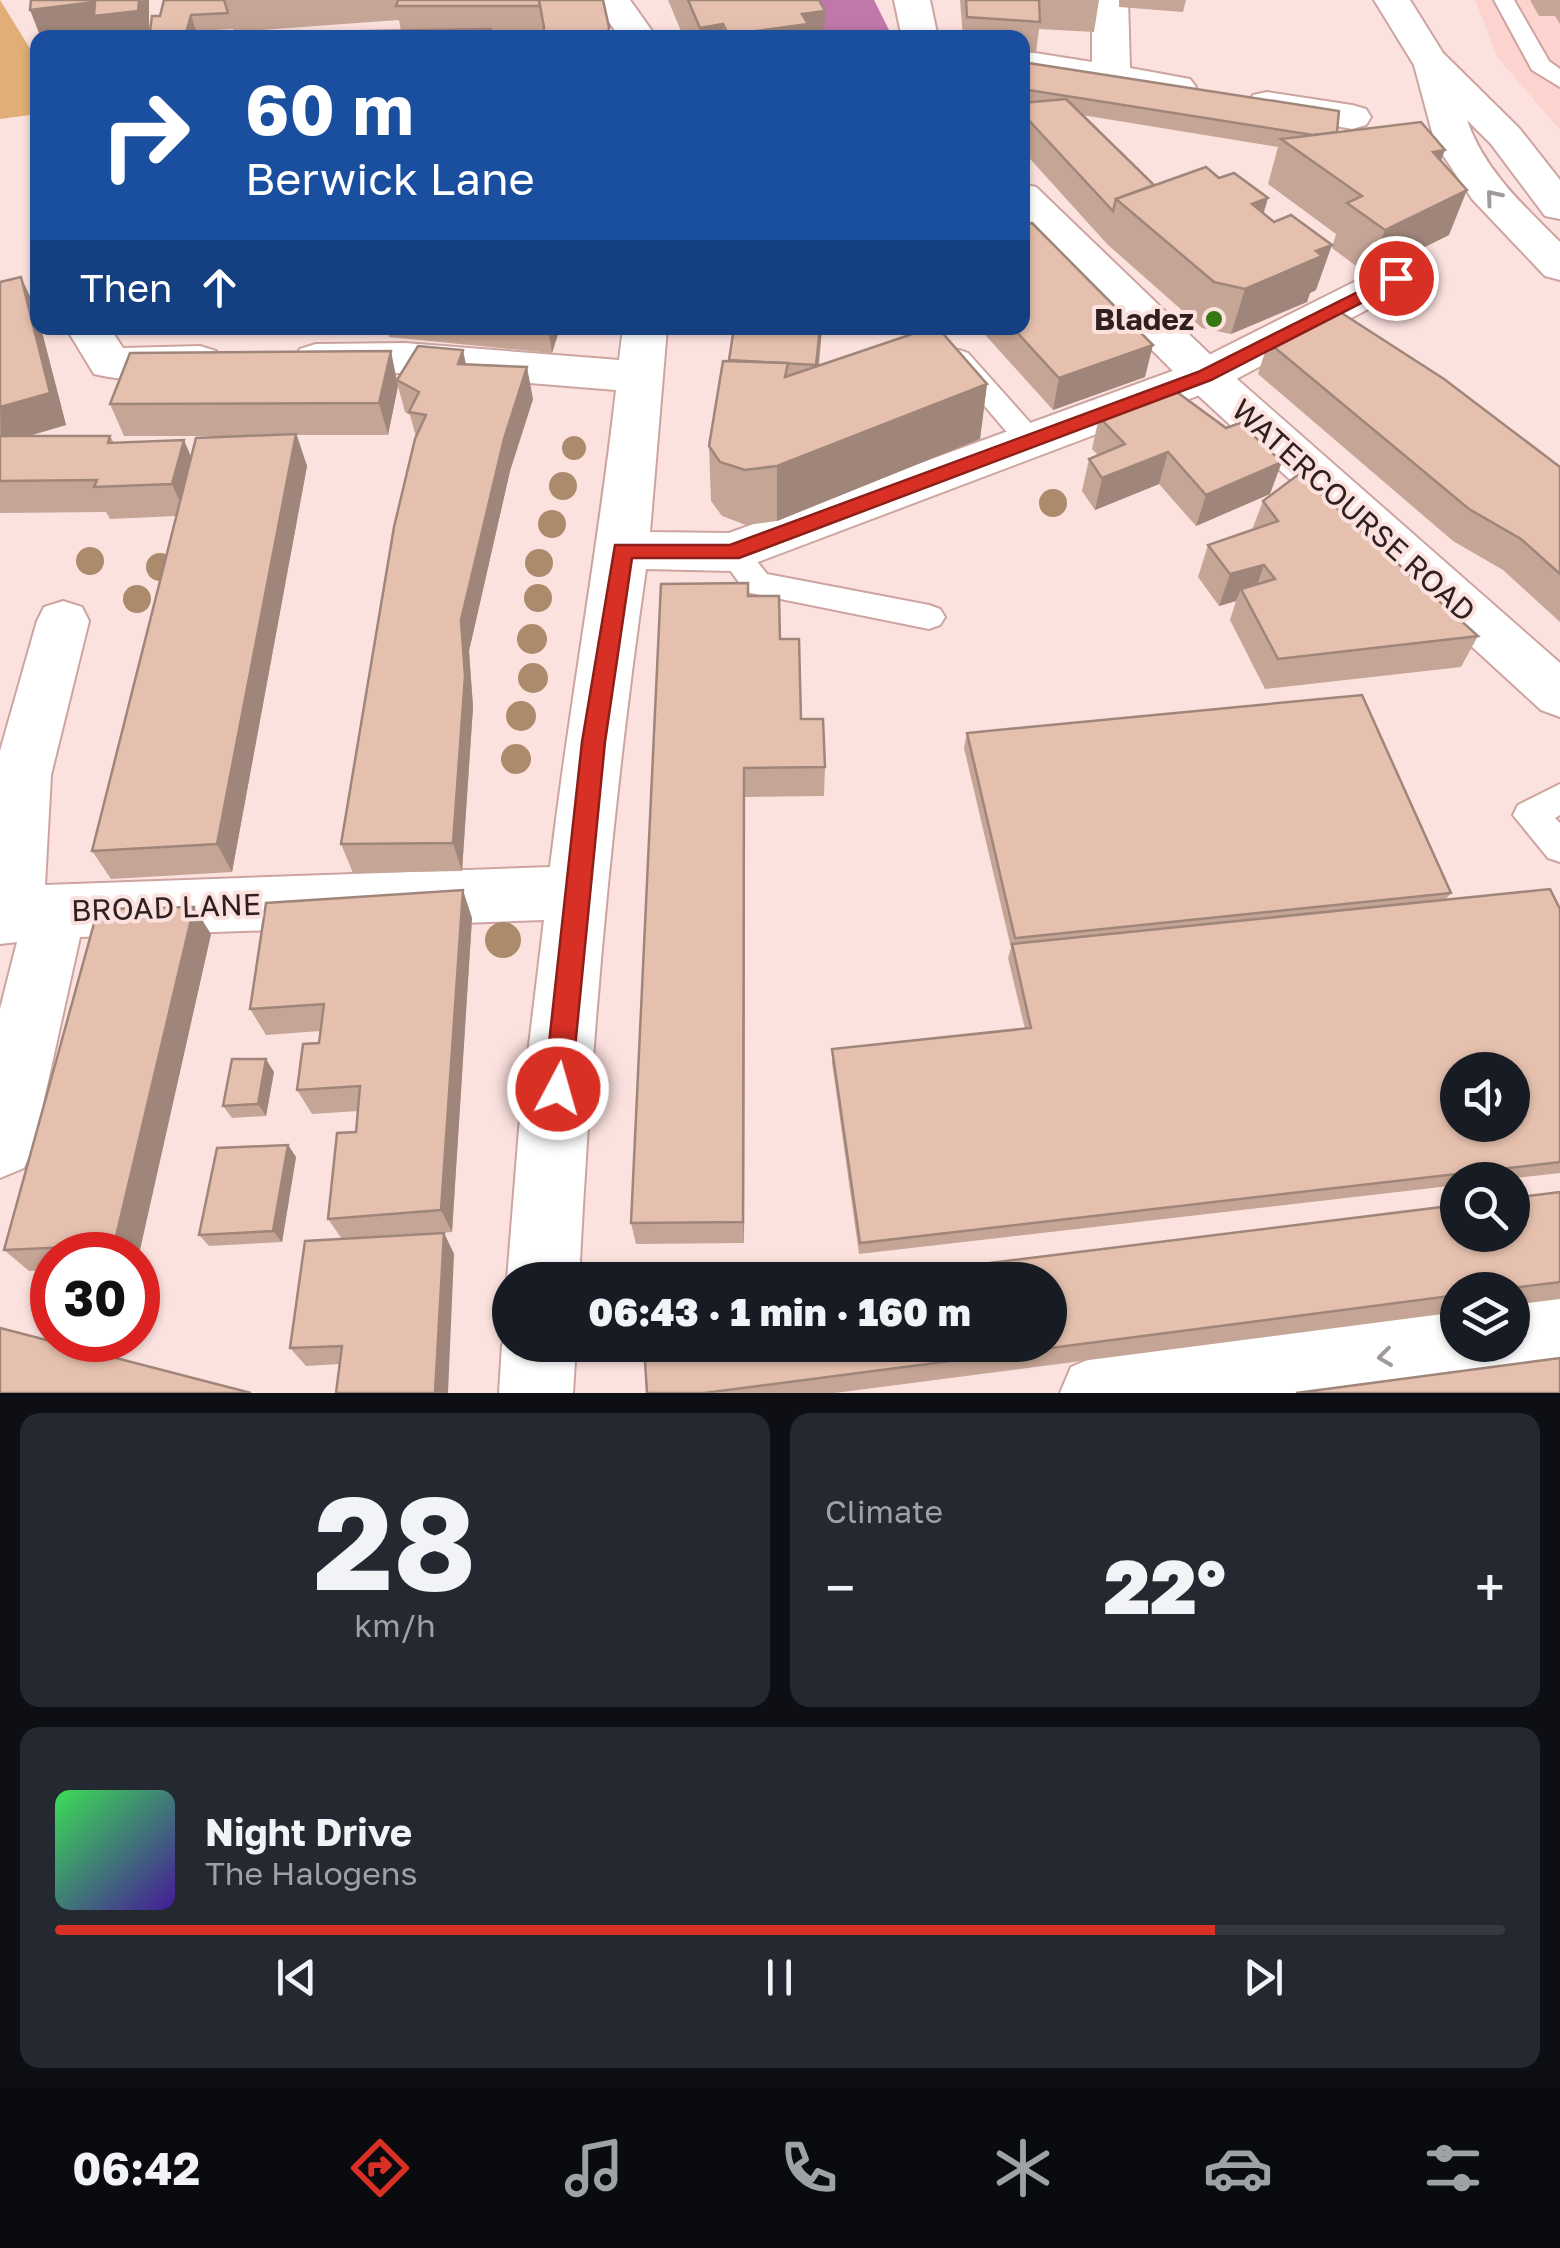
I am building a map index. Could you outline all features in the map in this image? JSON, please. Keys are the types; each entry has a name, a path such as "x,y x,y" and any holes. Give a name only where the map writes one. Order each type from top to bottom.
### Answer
{"main road":[{"path":"612,0 633,30"},
{"path":"912,0 918,30"},
{"path":"1110,0 1111,76"},
{"path":"1392,0 1429,60 1505,136 1560,207"},
{"path":"1429,60 1455,143 1486,190 1560,267"},
{"path":"1030,63 1352,117"},
{"name":"WATERCOURSE ROAD","path":"1030,204 1204,376 1560,696"},
{"path":"622,550 732,552 1204,376 1396,278"},
{"path":"92,335 110,363 641,352 622,550 594,742 578,892 545,1262"},
{"name":"BROAD LANE","path":"0,1145 23,914 22,775 63,621"},
{"name":"BROAD LANE","path":"23,914 578,892"},
{"path":"1530,1339 1560,1335"},
{"path":"1097,1393 1440,1350"},
{"path":"536,1393 538,1362"}],"lane":[{"path":"1504,0 1540,65 1560,80"},
{"path":"937,356 954,353 1032,443"},
{"path":"732,552 757,584 928,617"},
{"path":"1560,798 1530,815 1560,848"}],"shaded area":[{"path":"0,0 30,49 30,115 0,119"},
{"path":"1475,0 1560,0 1560,130 1498,58"}],"building":[{"path":"31,0 139,0 138,11 94,16 95,2 30,10"},
{"path":"164,0 224,0 228,13 191,15 187,30 150,30 152,16 160,16"},
{"path":"398,0 539,0 540,6 396,6"},
{"path":"539,0 603,0 609,27 544,30"},
{"path":"688,0 819,0 825,11 802,14 808,24 764,30 726,30 723,24 700,28"},
{"path":"966,0 1039,0 1040,22 967,17"},
{"path":"1030,63 1339,111 1337,132 1313,135 1030,90"},
{"path":"1066,99 1154,185 1116,199 1113,211 1030,122 1030,102"},
{"path":"1421,122 1445,150 1433,152 1467,190 1385,230 1347,203 1362,196 1281,139"},
{"path":"1206,167 1219,178 1234,173 1268,198 1252,204 1274,222 1291,215 1332,245 1316,251 1322,256 1245,289 1214,282 1116,199"},
{"path":"1030,224 1153,345 1059,378 1019,335 1030,335"},
{"path":"21,277 30,313 30,335 36,335 50,393 0,407 0,282"},
{"path":"1337,310 1444,379 1560,467 1560,574 1521,539 1469,509 1268,342"},
{"path":"733,335 819,335 816,365 729,360"},
{"path":"909,335 944,335 987,384 777,466 745,470 720,462 709,446 723,361 788,363 785,377"},
{"path":"418,346 463,350 458,364 527,367 504,439 461,620 465,676 453,843 341,844 394,527 415,439 426,415 409,412 419,392 397,380"},
{"path":"391,351 379,403 110,404 130,353"},
{"path":"1170,387 1226,428 1240,423 1282,462 1206,495 1168,452 1102,478 1089,459 1125,444 1099,417"},
{"path":"296,434 217,844 92,851 196,438"},
{"path":"0,436 110,436 108,443 184,440 172,484 94,487 97,480 0,481"},
{"path":"1299,474 1478,636 1278,659 1241,589 1275,579 1264,565 1230,574 1208,545 1278,521 1263,501"},
{"path":"748,583 748,596 779,596 780,639 799,639 801,719 823,719 825,767 744,768 743,1222 631,1223 661,584"},
{"path":"1362,695 1451,893 1015,938 967,733"},
{"path":"1550,889 1560,909 1560,1162 1530,1165 1530,1162 1440,1162 1440,1176 860,1243 832,1049 1031,1028 1012,944"},
{"path":"463,890 441,1210 328,1219 337,1133 356,1132 360,1086 297,1090 303,1044 319,1043 324,1004 250,1009 266,903"},
{"path":"194,907 117,1232 30,1232 30,1249 4,1250 98,909"},
{"path":"232,1059 266,1059 258,1104 223,1106"},
{"path":"288,1145 273,1231 199,1235 217,1148"},
{"path":"1560,1192 1560,1282 1530,1286 1530,1272 1440,1272 1440,1297 1067,1346 1067,1262 997,1262 1440,1207 1440,1252 1530,1252 1530,1196"},
{"path":"444,1233 435,1393 336,1393 342,1346 290,1348 305,1241"},
{"path":"0,1328 30,1336 30,1362 131,1362 251,1393 0,1393"},
{"path":"1560,1358 1560,1393 1296,1393 1530,1362"},
{"path":"645,1362 943,1362 704,1393 647,1393"}],"waterway":[{"path":"835,0 849,30"}],"place":[{"name":"Bladez","path":"1214,319"}],"route":[{"path":"558,1089 594,742 622,550 732,552 1204,376 1396,278"}]}
